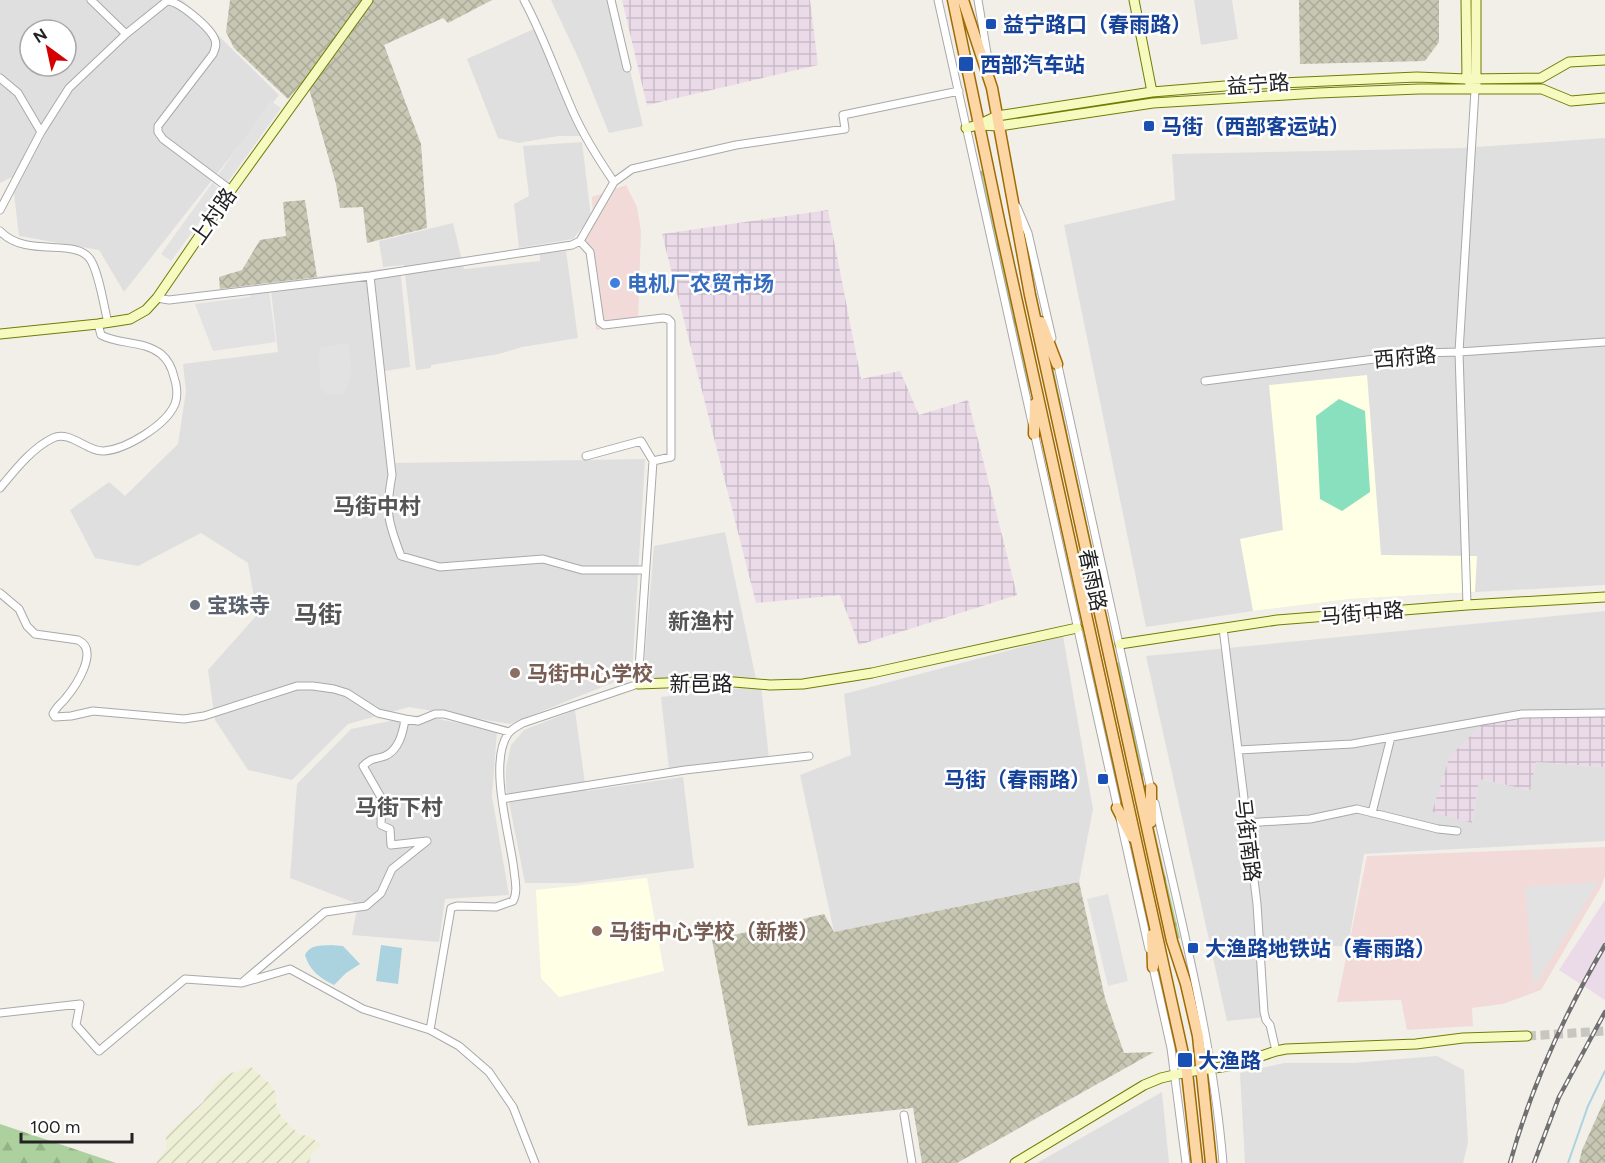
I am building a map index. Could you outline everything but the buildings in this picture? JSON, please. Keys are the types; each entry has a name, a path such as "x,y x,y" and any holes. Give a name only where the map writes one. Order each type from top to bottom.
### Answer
{"main road":[{"name":"春雨路","path":"953,0 978,125 1187,1072 1197,1163"},
{"name":"春雨路","path":"963,0 992,88 1030,295 1172,941 1186,984 1207,1068 1211,1163"},
{"path":"1030,295 1057,364"},
{"path":"1034,434 1036,388"},
{"path":"1151,788 1151,844"},
{"path":"1116,808 1138,850"},
{"path":"1152,911 1153,967"},
{"path":"1186,984 1207,1040"}],"street":[{"path":"91,0 126,34"},
{"name":"上村路","path":"0,334 130,319 146,310 157,298 231,190 368,0"},
{"path":"524,0 575,116 597,158 614,182"},
{"path":"611,0 627,68"},
{"path":"938,0 1153,967 1175,1075 1186,1163"},
{"path":"978,0 992,88"},
{"path":"1134,0 1152,92"},
{"path":"1466,0 1472,79 1475,90 1459,352 1467,605"},
{"path":"1472,79 1476,0"},
{"path":"0,210 41,132 69,88 126,34 159,5 167,1 174,1 188,11 214,38 216,47 213,54 167,112 158,126 158,132 163,139 231,190"},
{"name":"益宁路","path":"966,128 1152,92 1318,80 1417,77 1541,78 1569,62 1605,60"},
{"path":"0,78 18,93 41,132"},
{"name":"益宁路","path":"998,121 1153,103 1419,89 1542,89 1571,101 1605,98"},
{"path":"157,298 169,300 370,276 572,245 580,241 614,182 632,169 736,145 845,129 843,115 959,91"},
{"path":"1012,194 1028,233 1207,1040 1207,1068 1223,1163"},
{"path":"0,231 11,241 20,245 78,249 89,258 94,267 103,323 101,334 112,340 127,340 160,353 170,364 177,391 175,403 168,416 142,436 124,446 103,451 62,435 54,437 29,456 0,488"},
{"path":"580,241 590,252 600,322 604,325 663,318 670,322 671,458 653,461"},
{"path":"370,276 392,475 387,503 390,528 401,556 440,567 543,559 582,570 645,570"},
{"name":"西府路","path":"1205,381 1421,353 1605,342"},
{"path":"586,456 641,441 653,461 638,684"},
{"path":"0,593 19,609 27,626 35,634 78,640 88,649 86,662 72,689 54,710 55,717 93,711 184,719 204,716 297,686 313,686 347,693 378,713 418,721 435,714 444,714 509,732 501,756 500,771 516,895 513,901 496,907 457,906 452,908 430,1030"},
{"name":"马街中路","path":"1120,644 1277,620 1605,597"},
{"name":"新邑路","path":"509,732 523,723 638,684 722,681 770,685 803,684 872,673 1077,628"},
{"name":"马街南路","path":"1223,628 1245,823 1257,904 1264,1012 1270,1025 1276,1051"},
{"path":"1238,750 1352,744 1522,714 1605,713"},
{"path":"242,983 326,912 366,906 381,893 392,870 427,840 391,845 390,829 381,825 382,799 363,766 370,759 386,756 403,737 405,719"},
{"path":"1372,813 1391,737"},
{"path":"502,799 685,770 809,756"},
{"path":"1245,823 1310,819 1357,809 1438,829 1457,831"},
{"path":"0,1013 80,1004 76,1025 99,1051 185,979 242,983 290,969 363,1009 430,1030 459,1046 489,1072 513,1107 535,1163"},
{"path":"1015,1163 1144,1085 1187,1072 1235,1065 1276,1051 1416,1044 1463,1038 1527,1036"},
{"path":"904,1115 912,1163"}],"shaded area":[{"path":"0,0 182,0 279,95 124,292 99,250 19,236 12,177 0,183"},
{"path":"230,0 492,0 448,23 443,18 384,45 421,144 427,228 367,243 363,207 340,208 336,184 306,78 288,99 234,48 226,32"},
{"path":"551,0 614,0 643,126 609,133 581,64"},
{"path":"622,0 810,0 818,65 647,105"},
{"path":"1194,0 1232,0 1238,39 1201,45"},
{"path":"1299,0 1439,0 1439,42 1425,61 1300,64"},
{"path":"536,28 580,136 558,136 519,143 498,138 467,59"},
{"path":"271,101 281,108 227,183 218,175"},
{"path":"1605,138 1605,585 1350,599 1146,627 1064,225 1175,200 1172,154 1462,148"},
{"path":"582,142 591,217 573,239 519,248 514,204 529,196 523,146"},
{"path":"213,182 221,192 171,261 161,254"},
{"name":"电机厂农贸市场","path":"626,185 637,207 641,231 638,321 596,330 583,231 593,216 592,197"},
{"path":"305,200 317,277 220,289 219,277 242,270 260,240 286,236 283,202"},
{"path":"828,210 861,379 900,371 919,415 968,400 1017,595 859,645 840,595 756,603 662,234"},
{"path":"453,223 464,269 540,261 540,254 566,251 578,338 522,347 499,354 431,365 431,368 416,370 404,265 383,267 379,241"},
{"path":"400,267 410,367 385,371 391,463 645,459 632,675 510,724 409,707 348,724 292,780 248,770 215,720 208,670 257,615 248,563 201,533 138,566 95,558 70,510 109,482 125,496 178,444 186,391 183,364 278,352 270,282"},
{"path":"269,291 276,342 213,351 195,304 250,297 250,292"},
{"path":"348,343 352,373 344,395 327,394 320,388 319,348"},
{"path":"1367,375 1381,555 1477,556 1475,592 1350,599 1253,611 1240,539 1283,530 1269,385"},
{"path":"725,532 756,679 643,678 654,546"},
{"path":"1605,611 1605,716 1527,717 1432,811 1472,823 1479,779 1529,790 1536,762 1605,767 1605,841 1364,854 1348,946 1265,947 1267,1017 1227,1021 1146,656"},
{"path":"1063,636 1093,809 1079,882 834,932 800,775 851,755 844,694"},
{"path":"761,686 769,758 669,769 661,697"},
{"path":"575,710 586,791 683,777 694,868 577,883 525,883 506,787 506,768 511,745 524,730"},
{"path":"419,715 497,731 492,796 509,895 445,899 439,942 352,935 358,904 290,878 297,784 351,729"},
{"path":"1605,716 1605,767 1536,762 1530,790 1479,779 1472,823 1432,812 1450,756 1483,724 1527,717"},
{"path":"1605,847 1605,876 1601,887 1541,990 1503,1004 1472,1008 1473,1026 1407,1030 1401,1000 1337,1002 1367,856"},
{"name":"马街中心学校（新楼）","path":"647,878 664,971 559,997 541,978 536,890"},
{"path":"1079,882 1105,998 1124,1053 1154,1052 957,1163 922,1163 913,1108 748,1126 712,940 824,914 834,932"},
{"path":"1598,882 1534,987 1525,887"},
{"path":"1108,894 1128,981 1108,986 1087,899"},
{"path":"1605,900 1605,1000 1559,970"},
{"path":"1437,1056 1464,1070 1468,1143 1463,1163 1245,1163 1240,1073 1284,1063 1352,1063"},
{"path":"251,1067 269,1083 276,1093 276,1105 281,1116 289,1125 299,1134 311,1137 321,1145 312,1153 309,1163 156,1163 166,1148 166,1135 203,1102 217,1081 228,1074"},
{"path":"1162,1092 1169,1163 1037,1163"},
{"path":"1605,1099 1605,1163 1579,1163 1582,1150"}],"green space":[{"path":"978,170 982,171 1029,385 1030,400"},
{"path":"1047,352 1053,367 1106,612 1104,612"},
{"path":"1339,399 1365,411 1370,492 1342,511 1320,499 1316,416"},
{"path":"1038,433 1079,613 1077,614 1040,450"},
{"path":"1086,644 1122,809 1116,794 1083,645"},
{"path":"1116,662 1119,663 1143,774 1144,793"},
{"path":"1154,828 1180,938 1177,940 1154,842"},
{"path":"0,1124 116,1163 0,1163"}],"water":[{"path":"381,945 402,948 398,984 376,981"},
{"path":"343,946 360,964 334,985 316,973 309,965 305,955 313,947"}],"waterway":[{"path":"1568,1163 1588,1106 1605,1071"}],"tunnel":[{"path":"1527,1036 1605,1031"}],"railway":[{"path":"1510,1163 1528,1106 1550,1051 1605,945"},
{"path":"1534,1163 1559,1097 1605,1012"}],"place":[{"name":"益宁路口（春雨路）","path":"991,24"},
{"name":"西部汽车站","path":"966,64"},
{"name":"马街（西部客运站）","path":"1149,126"},
{"name":"电机厂农贸市场","path":"615,283"},
{"name":"宝珠寺","path":"195,605"},
{"name":"马街中心学校","path":"515,673"},
{"name":"马街（春雨路）","path":"1103,779"},
{"name":"马街中心学校（新楼）","path":"597,931"},
{"name":"大渔路地铁站（春雨路）","path":"1193,948"},
{"name":"大渔路","path":"1185,1060"}],"district":[{"name":"马街中村","path":"377,506"},
{"name":"马街","path":"318,614"},
{"name":"新渔村","path":"701,621"},
{"name":"马街下村","path":"399,807"}]}
